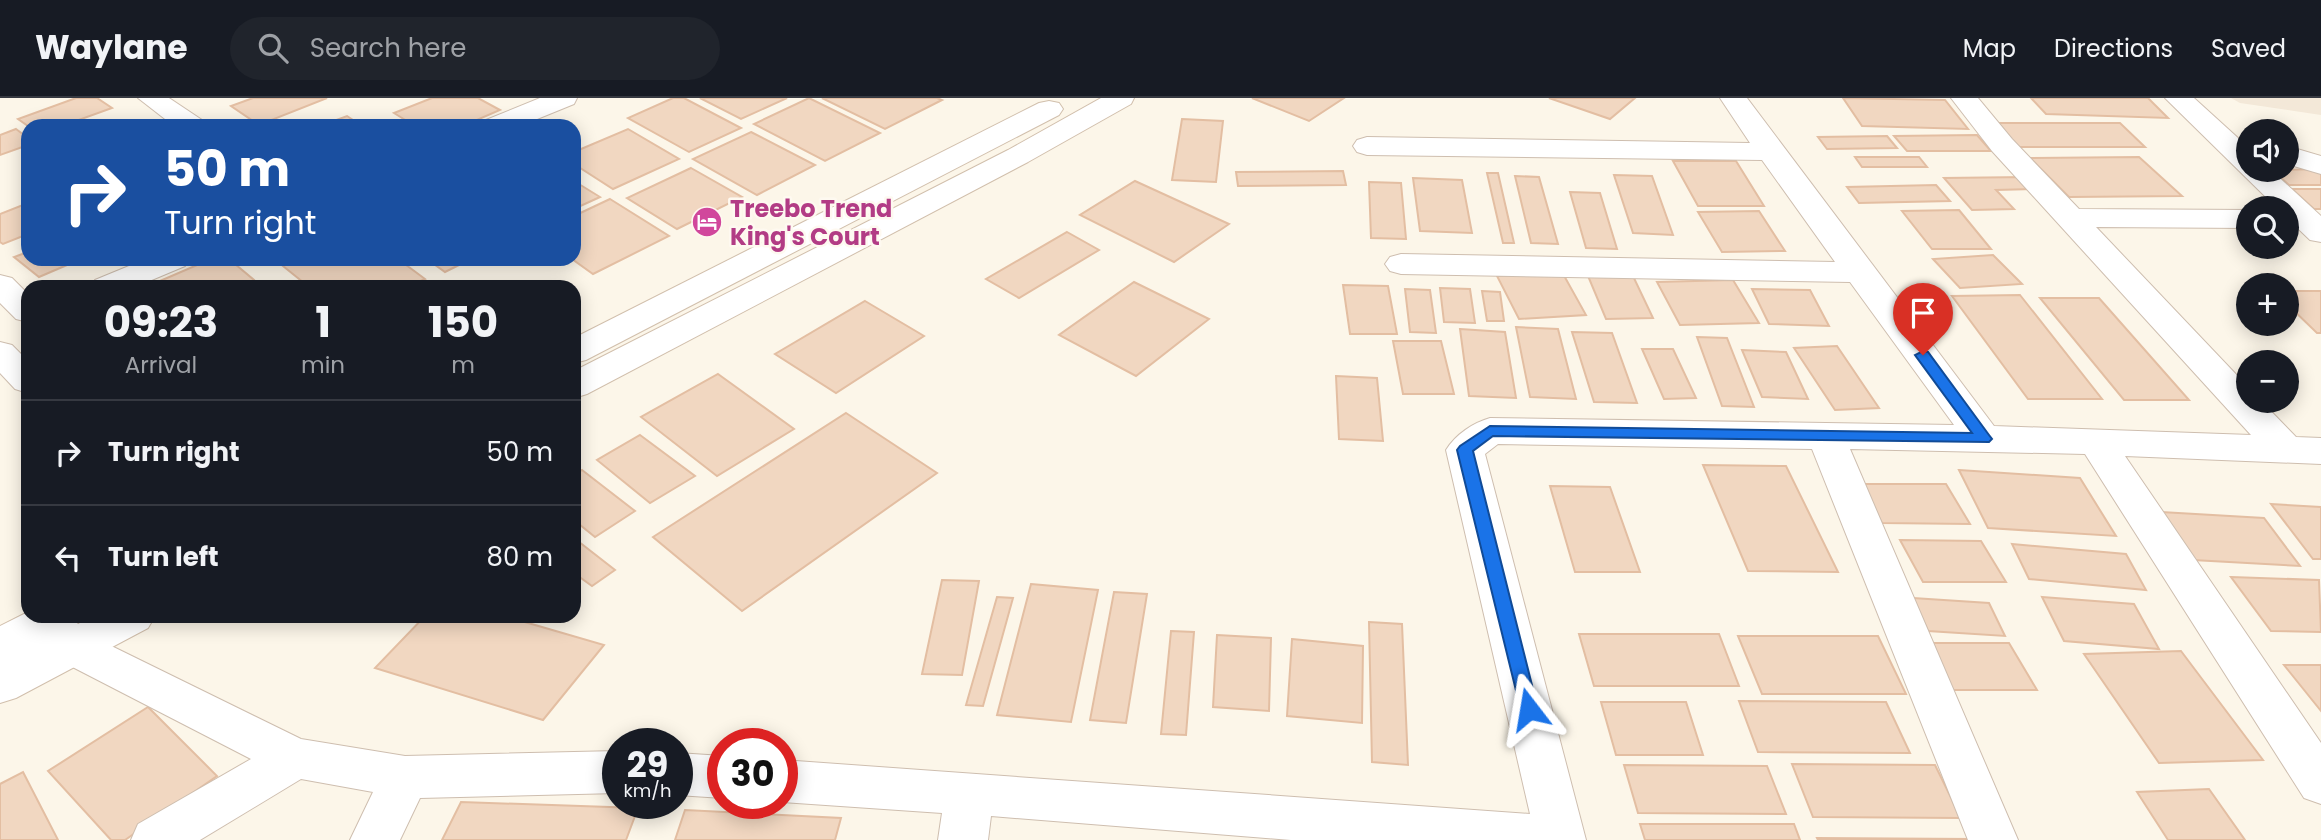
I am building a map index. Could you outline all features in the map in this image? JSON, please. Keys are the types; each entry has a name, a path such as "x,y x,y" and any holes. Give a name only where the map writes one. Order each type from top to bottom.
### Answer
{"street":[{"path":"151,98 182,119"},
{"path":"501,98 526,114"},
{"path":"514,119 565,98"},
{"path":"581,348 1071,98"},
{"path":"581,382 946,194 1121,98"},
{"path":"1733,98 1770,152 1984,439"},
{"path":"1964,98 2002,145 2069,218 2303,450"},
{"path":"2178,98 2236,152"},
{"path":"2220,137 2236,141"},
{"path":"1367,146 1770,152"},
{"path":"2299,158 2321,164"},
{"path":"2266,182 2305,224"},
{"path":"2069,218 2236,219"},
{"path":"1401,264 1861,272"},
{"path":"124,280 157,266"},
{"path":"0,285 21,305"},
{"path":"0,332 21,323"},
{"path":"0,354 21,374"},
{"path":"798,782 1561,839 1465,450 1490,431 1984,439 2303,450"},
{"path":"1826,436 1993,840"},
{"path":"2097,443 2321,783"},
{"path":"0,646 60,628 90,623"},
{"path":"0,685 60,628"},
{"path":"60,628 241,733 296,758 405,777 602,772"},
{"path":"156,840 296,758"},
{"path":"375,840 405,777"},
{"path":"963,840 969,793"}],"shaded area":[{"path":"2231,98 2321,98 2321,115 2240,103"}],"building":[{"path":"76,98 97,98 112,108 81,119 18,119"},
{"path":"253,98 327,98 274,119 250,119 231,106"},
{"path":"432,98 478,98 500,110 479,119 404,119 394,113"},
{"path":"673,98 684,98 741,128 689,152 628,118"},
{"path":"700,98 787,98 741,119"},
{"path":"809,98 880,133 825,161 754,124"},
{"path":"822,98 937,98 942,100 885,129"},
{"path":"1252,98 1344,98 1309,121"},
{"path":"1549,98 1635,98 1610,119"},
{"path":"1843,98 1945,100 1968,129 1862,126"},
{"path":"2031,98 2148,98 2168,118 2046,114"},
{"path":"1182,119 1223,121 1216,182 1172,180"},
{"path":"1996,123 2120,123 2145,147 2017,147"},
{"path":"16,129 21,133 21,148 0,155 0,135"},
{"path":"628,129 679,159 613,189 581,168 581,149"},
{"path":"751,132 815,165 757,195 693,159"},
{"path":"1977,135 1991,151 1907,151 1894,136"},
{"path":"1887,136 1897,148 1827,149 1818,137"},
{"path":"1855,157 1919,157 1927,167 1862,167"},
{"path":"2139,157 2182,196 2069,197 2030,158"},
{"path":"1673,161 1736,161 1764,206 1698,206"},
{"path":"691,168 742,197 677,229 627,198"},
{"path":"2299,169 2321,169 2321,185 2289,185 2286,182 2299,182"},
{"path":"1343,171 1346,185 1238,186 1236,172"},
{"path":"1487,173 1498,173 1514,243 1503,243"},
{"path":"1614,175 1652,176 1673,235 1633,233"},
{"path":"1515,176 1539,177 1558,244 1531,243"},
{"path":"2027,177 2039,189 1996,190 2014,209 1972,210 1944,178"},
{"path":"1413,178 1462,180 1472,233 1420,231"},
{"path":"1135,181 1229,224 1174,262 1080,215"},
{"path":"1369,182 1401,183 1406,239 1371,238"},
{"path":"581,185 600,197 581,206"},
{"path":"1936,185 1950,201 1859,203 1847,187"},
{"path":"2292,189 2321,189 2321,209 2314,209"},
{"path":"1570,192 1600,193 1617,249 1586,248"},
{"path":"610,199 669,236 593,274 581,265 581,213"},
{"path":"21,206 21,237 3,244 0,242 0,214"},
{"path":"1959,210 1991,249 1932,249 1902,211"},
{"path":"1759,211 1785,251 1722,252 1698,212"},
{"path":"1067,232 1099,250 1019,298 986,279"},
{"path":"1993,255 2022,284 1960,288 1933,259"},
{"path":"25,266 65,266 39,277"},
{"path":"195,266 237,266 254,280 162,280"},
{"path":"283,266 407,266 425,279 423,280 300,280"},
{"path":"437,266 457,266 445,272"},
{"path":"1562,272 1586,315 1519,319 1497,276"},
{"path":"1588,276 1633,276 1653,318 1606,319"},
{"path":"1733,280 1759,323 1680,325 1657,282"},
{"path":"1134,282 1209,319 1136,376 1059,335"},
{"path":"1343,285 1388,286 1397,334 1350,334"},
{"path":"1440,288 1470,289 1475,323 1444,322"},
{"path":"1405,289 1430,290 1436,333 1410,332"},
{"path":"1752,289 1810,290 1829,326 1769,324"},
{"path":"1482,291 1500,292 1504,321 1487,321"},
{"path":"2299,291 2321,291 2321,333 2317,333 2299,316"},
{"path":"2020,295 2102,399 2028,399 1952,296"},
{"path":"2040,298 2099,298 2189,400 2124,400"},
{"path":"865,301 924,336 836,393 775,354"},
{"path":"1516,327 1558,329 1576,399 1530,397"},
{"path":"1460,329 1505,332 1516,398 1469,396"},
{"path":"1572,332 1612,333 1637,403 1594,402"},
{"path":"1697,337 1727,338 1754,407 1722,406"},
{"path":"1393,341 1441,341 1454,394 1403,394"},
{"path":"1837,346 1879,408 1835,410 1794,348"},
{"path":"1642,349 1673,349 1696,398 1664,399"},
{"path":"1742,350 1786,352 1808,399 1762,397"},
{"path":"718,374 794,429 717,476 641,417"},
{"path":"1336,376 1377,378 1383,441 1339,439"},
{"path":"846,413 937,473 742,611 653,537"},
{"path":"640,435 695,476 650,503 597,460"},
{"path":"1703,465 1786,466 1838,572 1748,571"},
{"path":"1959,470 2080,478 2116,536 1988,528"},
{"path":"581,471 635,511 595,537 581,526"},
{"path":"1861,484 1946,484 1970,524 1882,523"},
{"path":"1550,486 1610,487 1640,572 1575,572"},
{"path":"2271,504 2321,507 2321,559 2313,559"},
{"path":"2161,512 2264,518 2300,566 2193,560"},
{"path":"1900,540 1981,541 2006,582 1923,582"},
{"path":"581,543 615,570 592,586 581,578"},
{"path":"2012,544 2126,554 2146,590 2029,579"},
{"path":"2231,577 2319,580 2321,632 2271,631"},
{"path":"942,580 979,581 962,675 922,674"},
{"path":"1031,584 1098,590 1071,722 997,715"},
{"path":"1114,592 1147,594 1126,723 1090,720"},
{"path":"997,597 1013,598 983,706 966,705"},
{"path":"2042,597 2134,604 2159,649 2064,641"},
{"path":"1913,598 1989,603 2005,636 1928,631"},
{"path":"1369,622 1402,624 1408,765 1372,762"},
{"path":"418,623 528,623 604,645 543,720 375,668"},
{"path":"1171,631 1194,632 1186,735 1161,734"},
{"path":"1579,634 1719,634 1739,686 1594,686"},
{"path":"1217,635 1271,638 1269,711 1213,707"},
{"path":"1738,636 1878,636 1906,694 1762,694"},
{"path":"1292,639 1363,646 1362,723 1287,716"},
{"path":"1918,643 2009,643 2037,690 1942,690"},
{"path":"2181,651 2263,760 2159,763 2084,654"},
{"path":"2284,665 2321,665 2321,711"},
{"path":"1739,701 1886,702 1910,753 1758,752"},
{"path":"1601,702 1686,702 1703,755 1616,755"},
{"path":"148,707 217,776 125,840 111,840 48,771"},
{"path":"1792,764 1935,765 1961,818 1813,817"},
{"path":"1624,765 1767,766 1786,814 1638,813"},
{"path":"23,772 58,840 0,840 0,784"},
{"path":"2209,789 2245,840 2168,840 2137,792"},
{"path":"461,802 602,807 602,819 634,819 626,840 442,840"},
{"path":"693,810 707,811 707,819 798,819 798,816 841,818 835,840 675,840 682,819 693,819"},
{"path":"1640,824 1794,824 1800,840 1645,840"},
{"path":"1817,838 1972,839 1972,840 1818,840"}],"place":[{"name":"Treebo Trend King's Court","path":"707,222"}],"route":[{"path":"1529,709 1465,450 1490,431 1984,439 1923,355"}]}
